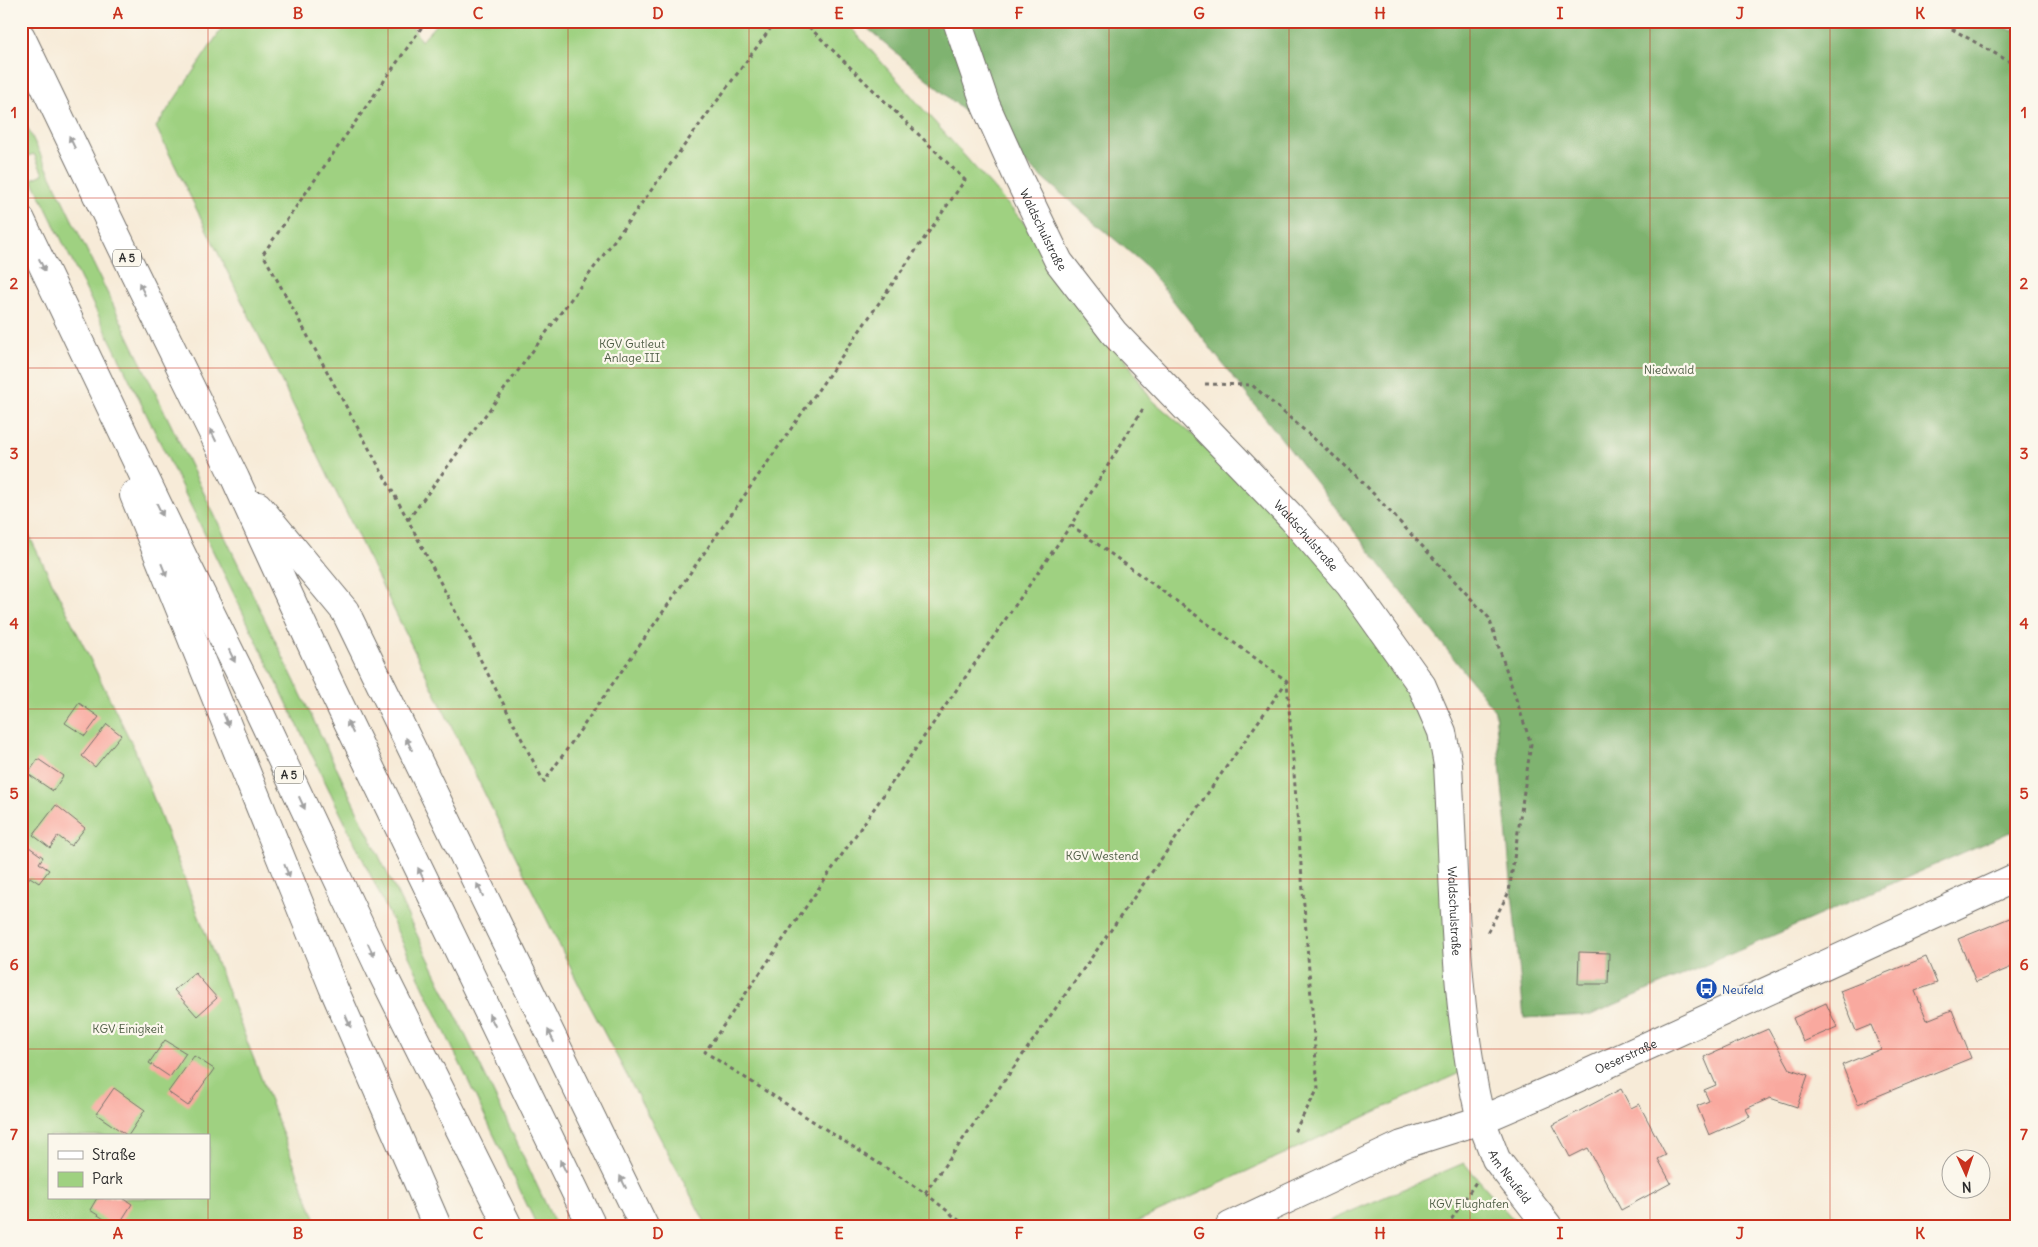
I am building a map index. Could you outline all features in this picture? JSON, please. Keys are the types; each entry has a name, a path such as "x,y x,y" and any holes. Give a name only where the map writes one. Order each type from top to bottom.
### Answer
{"main road":[{"name":"Waldschulstraße","path":"957,21 986,106 1059,262 1114,333 1292,518 1350,585 1422,686 1442,732 1448,766 1460,984 1470,1073 1481,1120"},
{"name":"A 5","path":"21,37 132,270 235,478 336,698 592,1226"},
{"name":"A 5","path":"21,220 258,707 380,969 508,1226"},
{"name":"A 5","path":"70,324 133,492 330,978 437,1226"},
{"name":"A 5","path":"235,478 345,612 644,1226"},
{"name":"Oeserstraße","path":"1230,1226 1402,1145 1481,1120 1564,1084 2017,877"},
{"name":"Am Neufeld","path":"1481,1120 1496,1159 1548,1226"}],"path":[{"path":"426,21 263,254 408,520 544,782 965,180 803,21"},
{"path":"408,520 776,21"},
{"path":"1938,21 2017,66"},
{"path":"966,1226 925,1193 705,1052 1072,525 1150,398 1162,383"},
{"path":"1072,525 1287,681 1318,1089 1293,1134"},
{"path":"925,1193 1287,681"},
{"path":"1447,1226 1478,1179 1496,1159"}],"green space":[{"path":"227,21 409,21 421,41 439,21 845,21 1080,286 1150,398 1373,590 1437,710 1468,1069 1128,1226 707,1226 582,991 156,127"},
{"name":"Niedwald","path":"859,21 1993,21 2013,31 2017,24 2017,829 1591,1015 1524,1018 1495,711 1146,266"},
{"path":"21,114 556,1226 537,1226 370,874 32,179 43,174 34,154 22,158 21,156"},
{"name":"KGV Einigkeit","path":"21,519 135,750 318,1226 21,1226"},
{"name":"KGV Flughafen","path":"1464,1163 1519,1226 1317,1226"}],"building":[{"path":"79,703 99,717 85,736 65,723"},
{"path":"107,724 121,735 95,767 82,756"},
{"path":"38,759 63,776 53,791 28,774"},
{"path":"56,805 85,828 71,846 58,836 50,848 33,835"},
{"path":"22,842 43,857 39,863 49,870 39,883 30,877 21,889"},
{"path":"2017,915 2017,979 2012,967 1976,982 1958,939"},
{"path":"1579,952 1609,953 1608,984 1578,984"},
{"path":"1926,957 1937,983 1915,991 1927,1020 1952,1010 1971,1058 1858,1104 1842,1065 1881,1049 1871,1025 1856,1031 1840,991"},
{"path":"195,973 217,998 197,1016 174,990"},
{"path":"1826,1003 1837,1027 1803,1042 1793,1018"},
{"path":"1768,1029 1790,1069 1808,1075 1797,1107 1770,1098 1746,1109 1750,1117 1709,1135 1697,1106 1709,1101 1704,1090 1716,1085 1704,1057"},
{"path":"165,1040 186,1053 170,1077 149,1063"},
{"path":"194,1056 214,1069 188,1106 168,1092"},
{"path":"114,1088 145,1110 129,1134 125,1134 96,1114"},
{"path":"1621,1089 1631,1108 1639,1104 1666,1155 1658,1159 1671,1183 1621,1210 1588,1148 1570,1157 1553,1125"},
{"path":"96,1200 126,1200 132,1204 118,1226 90,1210"}],"place":[{"name":"Neufeld","path":"1706,989"}],"park label":[{"name":"KGV Gutleut Anlage III","path":"632,350"},
{"name":"KGV Westend","path":"1102,855"}]}
